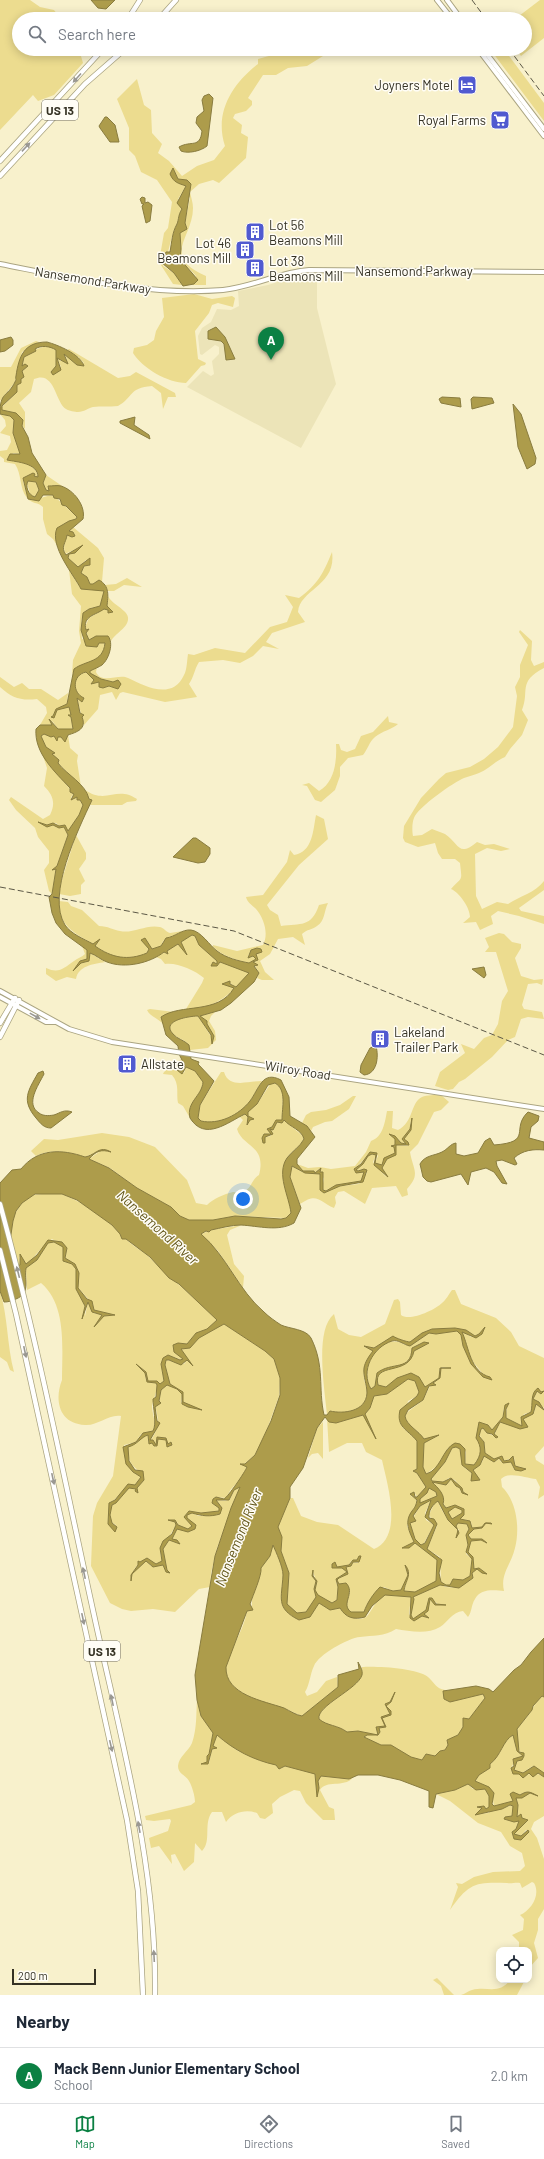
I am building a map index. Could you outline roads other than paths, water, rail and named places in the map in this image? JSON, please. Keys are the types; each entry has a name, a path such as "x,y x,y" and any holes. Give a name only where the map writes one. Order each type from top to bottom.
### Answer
{"highway":[{"path":"132,12 140,0"},
{"path":"165,12 176,0"},
{"name":"US 13","path":"0,161 97,56"},
{"name":"US 13","path":"0,176 85,84 117,56"},
{"path":"0,1023 17,999"},
{"path":"0,1037 14,1004"},
{"name":"US 13","path":"0,1204 27,1310 134,1800 150,1902 155,1995"},
{"name":"US 13","path":"0,1250 16,1314 127,1820 138,1898 143,1995"}],"main road":[{"path":"437,0 446,12"},
{"path":"447,0 456,12"},
{"path":"483,56 544,136"},
{"path":"488,56 544,129"},
{"name":"Nansemond Parkway","path":"0,264 139,287 186,291 239,288 295,272 309,270 544,272"},
{"name":"Wilroy Road","path":"0,991 51,1017 55,1022"},
{"name":"Wilroy Road","path":"0,997 46,1022 55,1022 99,1039 544,1108"}],"water":[{"path":"91,0 115,0 106,9 98,8"},
{"path":"209,94 213,98 207,146 194,152 181,151 179,147 197,142 201,137 202,131 196,123 197,117 204,111 202,100 204,96"},
{"path":"105,117 107,117 115,125 119,142 110,142 100,128 99,126"},
{"path":"173,168 178,179 187,180 191,184 185,223 187,229 180,233 180,259 198,280 194,284 183,286 174,273 162,263 166,252 170,252 173,234 182,209 177,203 186,186 176,182 173,179 170,174"},
{"path":"142,197 145,198 145,203 148,202 152,205 150,221 146,223 142,206 144,204 142,204 140,199"},
{"path":"216,327 225,337 235,359 226,360 224,344 221,341 208,339 208,331"},
{"path":"11,337 13,340 13,345 5,351 0,352 0,340"},
{"name":"Nansemond River","path":"47,342 57,345 73,354 82,362 84,366 77,365 64,354 68,364 57,358 61,370 53,375 51,372 56,366 56,350 46,346 35,349 36,351 24,357 22,366 25,364 28,366 22,371 24,377 21,379 21,383 17,385 17,392 2,406 2,410 16,413 23,420 22,426 28,437 32,453 46,475 43,483 46,490 49,491 48,486 61,486 66,488 78,499 81,504 83,509 83,519 69,531 73,532 75,536 72,537 67,535 63,550 66,555 83,545 75,553 69,554 68,558 78,567 90,558 90,565 84,566 81,573 87,577 90,584 93,584 99,580 103,582 108,592 107,606 113,612 108,613 108,610 104,609 90,616 86,622 86,630 89,629 86,633 89,640 96,636 108,636 111,643 109,655 105,662 101,666 90,671 90,673 101,679 113,682 118,680 121,684 118,689 109,686 103,688 99,687 99,682 91,684 94,680 86,672 81,674 76,680 75,684 77,692 84,698 82,702 77,698 80,713 84,715 82,717 82,727 78,731 68,735 65,742 61,737 58,737 57,741 54,736 51,737 44,734 41,736 46,747 55,753 52,754 59,760 58,763 80,784 89,799 92,800 72,845 62,880 59,897 60,912 65,925 74,934 93,944 100,939 95,946 114,956 120,957 133,957 147,953 149,949 141,940 145,938 152,949 161,946 166,938 188,930 198,933 214,949 228,957 241,961 249,963 256,959 253,956 248,958 251,950 257,948 261,949 262,952 256,954 258,960 253,962 258,965 254,966 259,973 254,982 221,1010 200,1016 207,1021 207,1024 214,1036 212,1044 211,1035 198,1016 184,1018 173,1022 170,1025 170,1029 175,1036 189,1045 191,1059 199,1062 198,1064 214,1081 200,1105 198,1118 201,1121 215,1122 234,1115 250,1101 265,1079 269,1077 281,1080 289,1097 290,1116 307,1126 315,1137 297,1159 297,1164 303,1171 314,1171 315,1173 321,1168 320,1172 323,1172 323,1190 326,1191 336,1185 361,1181 364,1172 356,1173 354,1169 361,1164 370,1152 377,1153 375,1163 382,1165 384,1158 395,1153 394,1147 391,1146 395,1145 395,1139 389,1134 395,1136 401,1143 406,1144 402,1139 410,1129 412,1118 411,1130 404,1139 409,1145 396,1145 396,1155 387,1159 382,1168 388,1177 374,1165 376,1155 372,1154 368,1156 363,1164 356,1170 367,1170 363,1182 340,1186 324,1193 320,1190 320,1174 305,1173 292,1166 290,1177 301,1208 294,1223 288,1226 275,1228 241,1225 211,1230 209,1232 206,1231 201,1234 218,1252 247,1294 266,1314 281,1325 302,1331 309,1335 315,1348 320,1368 324,1415 327,1415 330,1411 347,1412 353,1410 363,1404 366,1399 367,1393 364,1368 367,1359 373,1351 364,1346 374,1348 393,1336 410,1342 422,1333 432,1329 455,1328 466,1330 475,1336 485,1327 482,1334 476,1338 462,1332 474,1365 478,1370 490,1377 492,1380 483,1377 471,1364 463,1346 461,1335 457,1331 436,1334 429,1333 410,1346 392,1341 379,1348 370,1360 367,1375 371,1389 375,1386 377,1373 383,1369 404,1363 411,1355 412,1348 424,1342 429,1343 414,1351 411,1359 405,1364 380,1373 378,1378 378,1385 386,1387 397,1378 411,1373 419,1377 425,1387 439,1378 441,1368 440,1378 433,1383 436,1385 429,1386 423,1400 408,1410 405,1416 410,1425 424,1439 439,1435 424,1443 423,1467 426,1474 435,1468 447,1450 455,1443 460,1444 465,1449 465,1464 474,1465 480,1454 480,1448 476,1438 479,1422 488,1425 492,1430 503,1417 505,1405 509,1403 506,1409 506,1418 522,1426 521,1417 531,1412 532,1399 535,1390 538,1388 541,1392 544,1391 541,1394 537,1391 533,1399 539,1402 544,1410 536,1404 533,1414 523,1419 528,1427 520,1429 500,1422 494,1434 498,1437 496,1438 492,1434 487,1433 483,1428 481,1429 479,1436 484,1442 485,1453 494,1459 502,1456 504,1461 509,1460 513,1456 515,1466 526,1469 521,1471 515,1470 511,1462 503,1463 499,1458 494,1462 484,1456 480,1465 473,1470 480,1480 471,1481 472,1473 462,1465 460,1449 456,1447 452,1448 445,1462 431,1479 432,1481 443,1482 451,1478 462,1488 463,1492 468,1495 462,1493 460,1488 456,1486 451,1479 446,1485 432,1482 439,1489 444,1501 443,1504 446,1508 455,1505 464,1509 464,1515 460,1519 470,1521 472,1528 482,1527 486,1523 482,1528 474,1529 468,1535 471,1539 482,1539 487,1543 481,1540 471,1541 468,1552 473,1557 474,1569 479,1568 487,1574 482,1573 477,1569 472,1573 473,1578 459,1588 440,1585 413,1597 414,1599 411,1615 413,1619 426,1610 429,1598 432,1598 436,1604 446,1605 435,1605 430,1599 428,1611 424,1614 429,1618 422,1616 414,1621 410,1618 411,1597 385,1595 372,1606 365,1617 354,1618 345,1614 340,1608 330,1610 319,1603 310,1617 299,1620 291,1616 283,1607 281,1596 283,1572 273,1545 270,1556 261,1568 259,1580 250,1604 253,1610 247,1611 226,1667 227,1677 232,1684 247,1695 302,1716 338,1687 338,1675 359,1669 358,1662 362,1673 359,1680 330,1703 320,1714 319,1719 347,1732 358,1731 378,1735 367,1735 364,1737 381,1745 391,1745 411,1757 422,1760 426,1754 435,1756 440,1751 445,1750 448,1745 447,1740 458,1735 463,1727 463,1718 469,1719 485,1698 483,1694 450,1702 444,1699 443,1691 476,1686 489,1689 493,1692 514,1670 521,1665 544,1638 544,1697 542,1696 533,1706 532,1710 517,1729 519,1752 524,1753 524,1756 522,1760 517,1761 514,1770 523,1773 534,1766 544,1773 544,1777 538,1773 533,1777 529,1773 523,1778 519,1774 513,1774 511,1768 514,1766 513,1759 523,1756 517,1751 513,1735 507,1741 494,1761 490,1764 490,1768 479,1775 475,1781 489,1787 494,1793 492,1804 494,1806 513,1801 510,1794 513,1792 520,1795 525,1792 529,1792 538,1796 530,1793 522,1798 516,1798 518,1805 517,1817 521,1814 522,1818 528,1820 514,1834 521,1836 528,1830 529,1832 521,1840 514,1839 512,1832 516,1829 519,1821 514,1822 504,1819 505,1817 512,1816 513,1806 510,1805 502,1809 475,1815 482,1808 477,1807 484,1806 486,1809 489,1807 489,1796 485,1789 476,1790 468,1784 455,1790 436,1794 433,1808 429,1807 429,1791 400,1780 378,1775 358,1775 349,1779 321,1776 318,1781 319,1788 317,1797 315,1774 285,1766 279,1769 276,1765 244,1754 217,1735 213,1746 217,1748 212,1749 208,1764 201,1764 207,1762 207,1756 209,1754 213,1733 201,1716 197,1700 195,1675 215,1556 231,1508 240,1487 234,1490 229,1500 216,1500 222,1508 220,1514 206,1516 192,1513 187,1515 187,1518 196,1525 195,1529 188,1532 177,1529 172,1539 177,1540 180,1544 169,1540 163,1549 167,1570 170,1573 166,1572 163,1565 153,1567 146,1561 132,1574 131,1581 131,1575 138,1565 138,1561 140,1562 147,1558 156,1564 162,1561 160,1548 163,1541 172,1534 176,1525 175,1522 168,1520 175,1520 178,1525 188,1529 192,1526 184,1517 189,1511 201,1513 219,1511 219,1508 212,1503 213,1499 216,1497 224,1499 233,1489 247,1467 240,1464 245,1464 255,1455 271,1421 280,1395 280,1378 274,1359 265,1351 224,1324 199,1338 190,1348 181,1349 193,1366 187,1360 181,1365 166,1360 165,1365 170,1384 183,1392 183,1402 202,1410 182,1404 182,1394 177,1389 167,1385 161,1390 159,1401 161,1403 155,1407 157,1421 160,1423 150,1440 153,1440 156,1445 157,1437 166,1438 168,1444 171,1442 172,1445 167,1447 166,1440 158,1439 157,1446 154,1446 152,1443 149,1444 148,1435 143,1437 134,1445 128,1447 129,1461 135,1470 143,1471 144,1480 137,1488 138,1493 135,1491 136,1489 129,1488 116,1503 112,1505 110,1515 112,1523 117,1527 115,1532 108,1524 109,1503 115,1500 128,1484 135,1485 141,1477 133,1472 126,1464 123,1447 136,1442 143,1433 153,1431 155,1424 153,1399 156,1397 157,1385 156,1383 147,1382 145,1373 136,1364 146,1372 148,1381 157,1381 160,1384 164,1381 161,1364 163,1358 168,1355 180,1360 183,1359 174,1352 173,1345 178,1343 187,1344 196,1333 207,1329 217,1320 179,1284 169,1278 150,1257 126,1239 122,1239 120,1234 112,1225 77,1200 62,1194 35,1194 22,1203 16,1211 10,1241 18,1266 20,1265 20,1254 26,1264 37,1255 48,1240 62,1242 67,1248 65,1258 75,1264 79,1273 78,1288 87,1299 92,1301 94,1310 115,1315 104,1316 94,1327 102,1315 92,1312 88,1302 82,1319 85,1306 76,1289 76,1269 72,1264 63,1261 63,1247 54,1242 48,1243 37,1260 26,1268 26,1286 24,1293 21,1296 12,1301 4,1302 0,1291 0,1183 12,1170 21,1169 35,1157 51,1152 59,1152 76,1154 85,1157 100,1150 107,1150 111,1152 99,1151 89,1159 109,1168 137,1188 171,1207 180,1216 189,1220 213,1220 235,1216 281,1219 286,1218 291,1213 283,1178 284,1164 291,1153 304,1139 301,1133 284,1120 282,1123 277,1122 273,1130 270,1129 273,1134 265,1137 265,1143 263,1143 262,1138 264,1134 271,1134 267,1129 272,1127 276,1120 282,1120 282,1094 279,1086 275,1083 268,1085 257,1104 248,1112 248,1116 254,1119 250,1120 247,1125 248,1117 245,1114 217,1128 210,1129 203,1129 196,1125 190,1118 190,1108 202,1087 203,1082 195,1071 186,1067 182,1074 177,1070 182,1069 180,1066 185,1066 179,1054 178,1046 166,1035 161,1017 179,1010 219,1002 234,988 222,984 230,981 230,984 236,987 249,973 220,962 217,966 211,966 213,962 217,964 217,961 199,945 195,936 192,935 181,942 187,955 178,944 167,951 168,954 164,952 145,962 122,965 107,962 90,953 89,961 81,963 73,971 80,961 87,959 87,950 65,934 56,923 52,913 49,897 52,894 56,869 52,870 57,866 68,835 64,827 59,828 53,825 47,827 38,822 47,825 53,823 59,826 65,825 68,831 79,815 83,805 80,800 77,800 77,797 71,800 74,794 70,792 70,788 52,769 42,754 36,738 36,729 40,725 52,725 49,719 58,729 73,729 71,717 68,715 71,715 69,707 57,710 54,718 51,717 56,709 67,704 74,669 97,658 104,649 105,643 99,643 97,647 86,646 81,630 83,613 89,609 100,606 104,591 81,589 59,552 55,535 57,528 76,519 77,517 66,506 62,505 60,499 54,498 53,495 43,495 39,501 28,499 23,478 33,473 35,474 34,476 38,477 37,472 31,466 26,464 7,460 10,454 20,454 13,433 14,420 10,416 0,414 0,407 3,398 16,381 17,369 21,356 28,347 33,344","holes":["28,481 36,482 39,490 35,497 29,492 27,483","408,1379 415,1381 419,1392 417,1396 400,1410 399,1416 403,1427 417,1441 417,1469 413,1471 417,1473 426,1487 417,1497 415,1497 414,1492 410,1494 417,1500 408,1519 409,1530 414,1542 402,1548 409,1548 415,1543 437,1560 436,1581 415,1592 404,1591 408,1575 401,1590 393,1591 380,1587 370,1599 364,1612 351,1612 347,1606 349,1587 346,1583 339,1584 337,1580 348,1574 346,1567 351,1566 353,1562 359,1562 361,1556 359,1556 357,1560 353,1560 349,1565 337,1567 335,1562 332,1564 332,1568 342,1568 347,1572 336,1579 338,1587 337,1600 332,1603 318,1595 315,1590 317,1581 313,1576 313,1570 312,1576 316,1581 314,1589 316,1597 306,1612 297,1613 287,1604 289,1573 281,1551 282,1537 278,1527 290,1498 290,1487 303,1468 317,1428 325,1417 329,1422 336,1423 363,1415 376,1439 365,1414 370,1408 374,1396 387,1394","429,1488 436,1492 437,1496 420,1503 420,1499 427,1493","431,1500 425,1517 434,1525 425,1543 421,1545 415,1539 410,1523 416,1521 413,1516 420,1506","438,1501 448,1520 458,1530 456,1526 458,1523 467,1524 469,1529 466,1535 468,1545 466,1552 472,1559 470,1576 463,1580 453,1579 450,1585 446,1585 441,1582 439,1573 442,1560 427,1549 437,1524 434,1519 429,1518 430,1510","455,1507 462,1510 462,1513 452,1519 448,1512"]},
{"path":"442,397 460,398 461,407 441,403 439,399"},
{"path":"473,397 492,398 494,403 472,409 471,399"},
{"path":"513,404 521,414 536,458 535,464 527,469 518,447"},
{"path":"135,417 134,425 149,435 150,439 120,423 120,421"},
{"path":"193,838 196,838 210,848 210,854 205,862 198,863 173,857"},
{"path":"484,967 486,975 484,978 472,969"},
{"path":"376,1046 376,1064 372,1072 364,1075 360,1072 361,1065 370,1048"},
{"path":"43,1071 44,1074 34,1095 33,1105 35,1109 46,1116 64,1111 72,1112 51,1128 41,1124 31,1112 27,1101 31,1085 38,1073"},
{"path":"528,1112 539,1116 538,1121 531,1127 529,1138 544,1142 544,1150 532,1150 521,1153 514,1158 517,1164 515,1165 502,1160 496,1161 497,1166 507,1184 502,1183 494,1172 486,1168 471,1172 468,1185 461,1174 431,1182 427,1181 423,1177 420,1164 422,1161 427,1157 442,1152 456,1143 456,1154 464,1156 478,1153 485,1141 490,1138 494,1145 514,1141 518,1138 523,1118"},
{"path":"395,1692 391,1702 386,1706 385,1704 390,1702"},
{"path":"386,1706 391,1711 391,1715 382,1718 386,1727 379,1728 380,1732 378,1735 376,1727 385,1726 381,1717 390,1714"}],"railway":[{"path":"472,0 481,12"},
{"path":"514,56 544,96"},
{"path":"0,887 234,931 544,1055"}],"place":[{"name":"Joyners Motel","path":"467,85"},
{"name":"Royal Farms","path":"500,120"},
{"name":"Lot 56 Beamons Mill","path":"255,232"},
{"name":"Lot 46 Beamons Mill","path":"245,250"},
{"name":"Lot 38 Beamons Mill","path":"255,268"},
{"name":"Mack Benn Junior Elementary School","path":"271,360"},
{"name":"Lakeland Trailer Park","path":"380,1039"},
{"name":"Allstate","path":"127,1064"}]}
